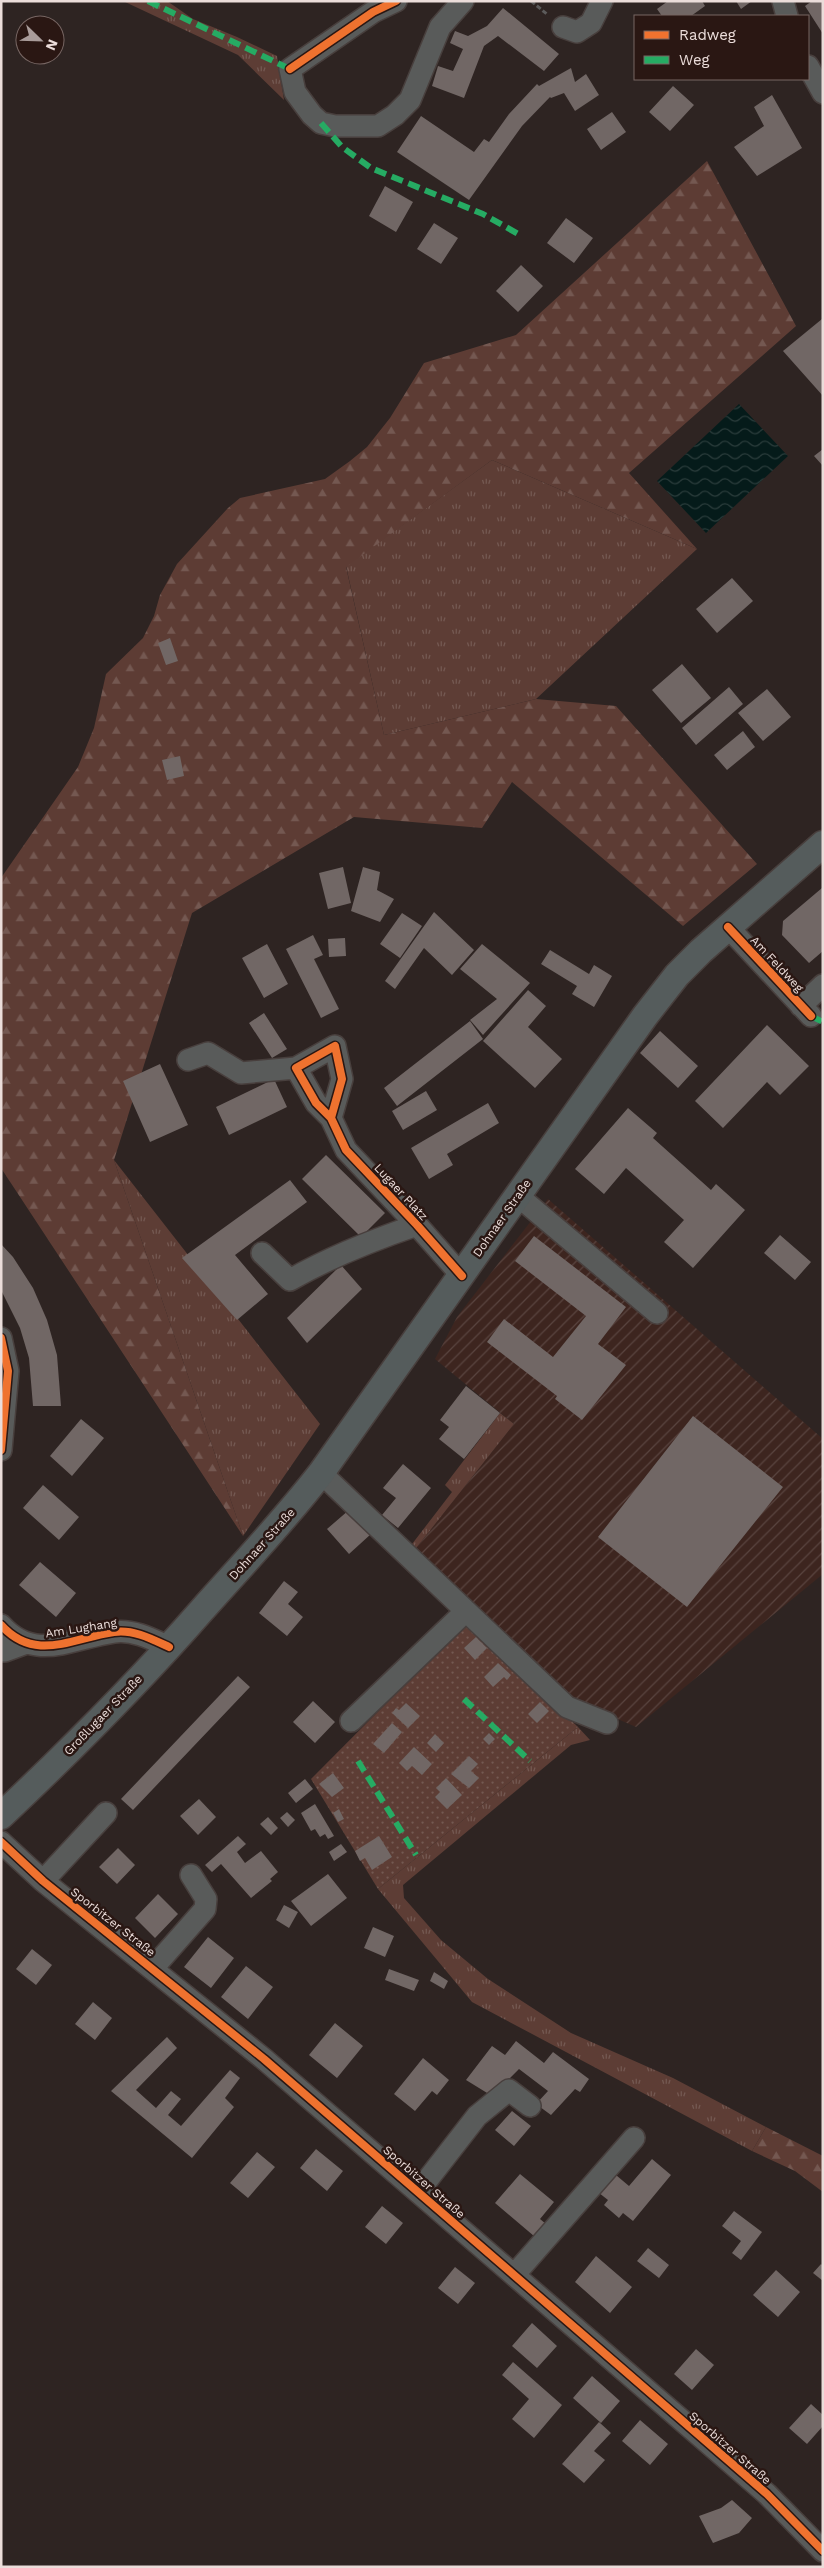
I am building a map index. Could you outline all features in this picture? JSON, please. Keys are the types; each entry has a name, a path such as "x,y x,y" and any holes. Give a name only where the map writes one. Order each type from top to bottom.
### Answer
{"main road":[{"name":"Dohnaer Straße","path":"202,1611 284,1521 322,1473 672,982 700,951 823,844"},
{"name":"Großlugaer Straße","path":"1,1816 51,1769 202,1611"}],"street":[{"path":"396,1 373,12 290,69 295,92 312,115 321,123 334,126 378,126 395,115 410,100 440,27 463,1"},
{"path":"563,27 577,32 591,23 602,1"},
{"path":"783,1 787,15"},
{"path":"809,68 823,93"},
{"name":"Am Feldweg","path":"728,927 806,1011 823,985"},
{"path":"188,1060 208,1053 241,1073 296,1068 335,1046 342,1080 331,1118"},
{"name":"Lugaer Platz","path":"296,1068 316,1103 331,1118 346,1150 418,1225 462,1276"},
{"path":"518,1196 657,1313"},
{"path":"262,1253 290,1280 320,1263 376,1239 418,1225"},
{"path":"1,1338 8,1371 1,1450"},
{"path":"322,1473 567,1707 607,1723"},
{"path":"352,1721 466,1612"},
{"path":"1,1625 24,1644"},
{"name":"Am Lughang","path":"1,1650 5,1651 24,1644 40,1646 74,1643 119,1632 145,1636 169,1647"},
{"path":"43,1881 106,1813"},
{"name":"Sporbitzer Straße","path":"1,1842 43,1881 153,1968 418,2192 767,2494 823,2551"},
{"path":"153,1968 205,1909 206,1899 191,1875"},
{"path":"418,2192 477,2116 509,2090 530,2106"},
{"path":"514,2275 634,2138"}],"shaded area":[{"path":"548,1199 823,1439 823,1574 636,1727 560,1694 413,1552 514,1424 435,1359 457,1317"}],"green space":[{"path":"123,1 167,1 193,19 277,56 284,100 238,55"},
{"path":"707,161 796,326 629,473 697,549 492,460 346,567 384,735 536,699 616,706 757,864 683,926 512,782 482,828 354,817 192,913 114,1160 243,1536 1,1168 1,878 78,767 94,728 106,674 143,638 154,616 160,595 177,564 228,508 240,498 325,479 350,461 367,447 390,418 424,363 516,335"},
{"path":"492,460 697,549 536,699 384,735 346,566"},
{"path":"114,1160 320,1424 243,1536"},
{"path":"500,1413 514,1424 413,1552 409,1548 452,1492 445,1485"},
{"path":"468,1621 578,1727 378,1889 311,1779"},
{"path":"578,1727 590,1740 571,1745 403,1885 404,1898 441,1940 488,1979 571,2033 673,2078 766,2127 752,2151 472,2002 378,1889"},
{"path":"766,2127 823,2156 823,2192 795,2171 752,2151"}],"water":[{"path":"739,404 788,456 706,533 657,481"}],"building":[{"path":"668,1 702,1 705,6 692,15 661,15 657,9"},
{"path":"736,1 752,1 741,9"},
{"path":"812,1 823,1 823,34 805,6"},
{"path":"503,8 559,54 544,71 498,36 484,46 464,98 432,86 438,66 453,71 463,49 450,43 455,31 468,36 487,26"},
{"path":"571,68 575,82 586,74 599,95 575,111 564,93 550,97 522,126 469,200 397,152 421,116 474,152 484,139 489,142 509,114 537,84 539,86"},
{"path":"673,86 694,105 670,131 649,112"},
{"path":"772,95 802,148 757,176 734,147 764,126 754,107"},
{"path":"612,112 626,132 601,150 587,129"},
{"path":"385,186 413,202 396,232 369,216"},
{"path":"566,218 593,238 574,263 547,243"},
{"path":"434,223 458,238 441,264 417,249"},
{"path":"521,265 543,286 518,312 496,291"},
{"path":"823,320 823,396 783,351"},
{"path":"823,449 823,466 814,456"},
{"path":"732,578 753,601 717,633 696,609"},
{"path":"170,638 178,661 166,665 158,643"},
{"path":"682,664 711,698 681,723 652,690"},
{"path":"729,687 743,704 696,745 682,728"},
{"path":"767,689 791,717 763,741 738,713"},
{"path":"743,731 755,747 727,770 714,755"},
{"path":"180,756 184,776 167,780 162,760"},
{"path":"343,867 351,903 328,909 319,873"},
{"path":"363,867 380,872 377,890 394,899 380,922 351,911"},
{"path":"822,888 823,951 809,963 782,935 783,921"},
{"path":"434,912 474,950 452,975 424,948 395,989 385,981"},
{"path":"402,913 422,926 400,958 380,944"},
{"path":"313,935 323,955 314,959 339,1009 321,1018 286,949"},
{"path":"345,938 346,956 329,957 328,939"},
{"path":"267,944 288,984 264,998 242,958"},
{"path":"482,944 530,983 483,1035 470,1020 497,999 460,969"},
{"path":"550,950 589,974 594,965 612,976 594,1007 572,994 577,986 541,964"},
{"path":"528,990 546,1006 528,1027 562,1059 535,1088 483,1041"},
{"path":"264,1013 287,1049 272,1058 249,1023"},
{"path":"470,1021 483,1039 397,1106 384,1088"},
{"path":"767,1025 809,1066 780,1095 767,1082 723,1128 695,1101"},
{"path":"660,1031 698,1066 678,1088 640,1053"},
{"path":"160,1064 188,1125 150,1142 123,1081"},
{"path":"274,1079 287,1107 229,1135 216,1107"},
{"path":"426,1091 437,1110 403,1130 392,1111"},
{"path":"488,1103 499,1123 447,1154 453,1165 429,1179 411,1148"},
{"path":"628,1108 657,1133 653,1138 711,1190 716,1184 745,1210 693,1268 664,1242 684,1220 626,1168 604,1194 575,1169"},
{"path":"326,1155 385,1213 361,1237 302,1179"},
{"path":"290,1180 307,1202 235,1255 268,1294 237,1320 182,1258"},
{"path":"780,1235 811,1262 795,1280 764,1253"},
{"path":"534,1236 626,1307 598,1344 626,1365 582,1420 555,1399 557,1396 487,1342 504,1319 553,1357 586,1316 515,1261"},
{"path":"1,1244 13,1257 33,1288 47,1320 57,1355 61,1406 33,1406 29,1358 20,1328 1,1290"},
{"path":"341,1265 362,1289 307,1343 287,1318"},
{"path":"466,1386 500,1413 464,1459 439,1439 449,1427 440,1420"},
{"path":"693,1416 783,1487 687,1607 598,1537"},
{"path":"81,1419 104,1438 72,1476 50,1456"},
{"path":"403,1464 431,1488 398,1528 382,1515 396,1498 383,1488"},
{"path":"43,1485 79,1517 59,1540 23,1508"},
{"path":"349,1510 371,1534 349,1554 327,1529"},
{"path":"40,1562 76,1593 56,1617 19,1585"},
{"path":"284,1581 298,1592 288,1604 303,1617 287,1636 259,1613"},
{"path":"476,1637 487,1648 475,1660 464,1648"},
{"path":"498,1663 511,1675 507,1680 504,1677 493,1687 484,1677"},
{"path":"238,1676 250,1687 133,1810 121,1799"},
{"path":"313,1701 335,1722 315,1743 293,1722"},
{"path":"540,1702 549,1711 537,1723 528,1714"},
{"path":"406,1703 420,1716 408,1728 392,1713 396,1708 399,1710"},
{"path":"392,1723 402,1732 384,1753 373,1744"},
{"path":"489,1733 495,1739 489,1745 483,1739"},
{"path":"435,1734 444,1743 436,1752 427,1743"},
{"path":"414,1747 432,1764 422,1775 412,1766 407,1771 399,1763"},
{"path":"469,1756 478,1764 471,1771 479,1778 469,1788 451,1774"},
{"path":"333,1773 344,1788 332,1797 319,1784"},
{"path":"446,1778 462,1795 447,1809 435,1797 440,1792 436,1788"},
{"path":"305,1779 313,1789 296,1803 288,1793"},
{"path":"199,1799 216,1817 198,1835 180,1816"},
{"path":"315,1804 334,1836 328,1839 325,1834 320,1837 315,1829 311,1831 301,1813"},
{"path":"339,1809 344,1819 338,1822 333,1813"},
{"path":"287,1812 295,1820 288,1827 280,1818"},
{"path":"268,1817 278,1828 271,1835 260,1824"},
{"path":"238,1836 246,1844 237,1852 245,1863 261,1851 278,1872 270,1879 272,1881 251,1898 221,1864 212,1872 205,1865"},
{"path":"379,1836 392,1857 372,1870 365,1858 360,1861 355,1851"},
{"path":"341,1844 347,1852 334,1861 329,1852"},
{"path":"118,1848 135,1865 117,1884 99,1867"},
{"path":"328,1874 347,1898 311,1926 291,1901"},
{"path":"158,1894 178,1914 155,1938 135,1918"},
{"path":"284,1905 298,1912 289,1928 276,1920"},
{"path":"373,1927 394,1936 385,1957 364,1948"},
{"path":"208,1937 234,1958 211,1988 184,1967"},
{"path":"32,1949 52,1965 36,1985 16,1969"},
{"path":"246,1966 273,1987 248,2019 221,1997"},
{"path":"389,1969 419,1980 414,1991 385,1980"},
{"path":"434,1972 448,1981 444,1989 430,1981"},
{"path":"93,2002 112,2018 95,2040 75,2024"},
{"path":"335,2023 363,2046 337,2078 309,2055"},
{"path":"167,2037 177,2048 136,2090 156,2108 171,2091 181,2099 168,2115 181,2126 230,2070 240,2078 225,2098 234,2107 192,2158 111,2091"},
{"path":"516,2041 544,2063 553,2052 589,2079 580,2092 575,2089 551,2115 536,2104 548,2091 519,2069 492,2096 466,2080 492,2046 505,2055"},
{"path":"423,2058 449,2080 437,2095 432,2091 415,2111 394,2094"},
{"path":"512,2111 531,2126 514,2146 495,2130"},
{"path":"316,2149 343,2171 327,2191 300,2168"},
{"path":"257,2152 275,2167 248,2198 230,2183"},
{"path":"652,2159 671,2175 633,2221 623,2213 619,2218 604,2205 608,2200 594,2189 610,2170 629,2186"},
{"path":"520,2174 554,2202 540,2219 552,2229 541,2242 495,2203"},
{"path":"382,2206 403,2223 386,2244 365,2227"},
{"path":"734,2211 762,2232 741,2260 732,2253 741,2241 722,2226"},
{"path":"648,2248 669,2265 659,2278 637,2261"},
{"path":"596,2256 632,2287 610,2313 575,2282"},
{"path":"821,2264 823,2266 823,2281 813,2273"},
{"path":"455,2267 475,2283 458,2304 438,2288"},
{"path":"776,2270 800,2292 778,2317 753,2295"},
{"path":"532,2323 557,2346 537,2368 512,2346"},
{"path":"696,2349 714,2365 692,2390 674,2374"},
{"path":"513,2362 562,2405 534,2438 512,2419 529,2399 502,2375"},
{"path":"592,2376 620,2401 601,2423 573,2398"},
{"path":"811,2404 823,2415 823,2426 807,2444 789,2428"},
{"path":"640,2420 668,2444 650,2465 622,2441"},
{"path":"599,2422 611,2433 594,2451 605,2460 584,2483 562,2464"},
{"path":"732,2500 752,2518 739,2533 713,2543 699,2516 721,2508"}],"marked path":[{"path":"148,1 290,69"},
{"path":"321,123 342,147 371,168 483,214 520,235"},
{"path":"811,1016 823,1022"},
{"path":"464,1699 530,1761"},
{"path":"358,1761 416,1855"}],"cycle path":[{"path":"290,69 373,12 396,1"},
{"path":"728,927 811,1016"},
{"path":"331,1118 316,1103 296,1068 335,1046 342,1079 331,1118 346,1150 462,1276"},
{"path":"1,1338 8,1371 1,1450"},
{"path":"1,1625 14,1636 27,1643 41,1645 54,1645 121,1631 142,1635 169,1647"},
{"path":"1,1842 43,1881 264,2059 767,2494 823,2551"}]}
